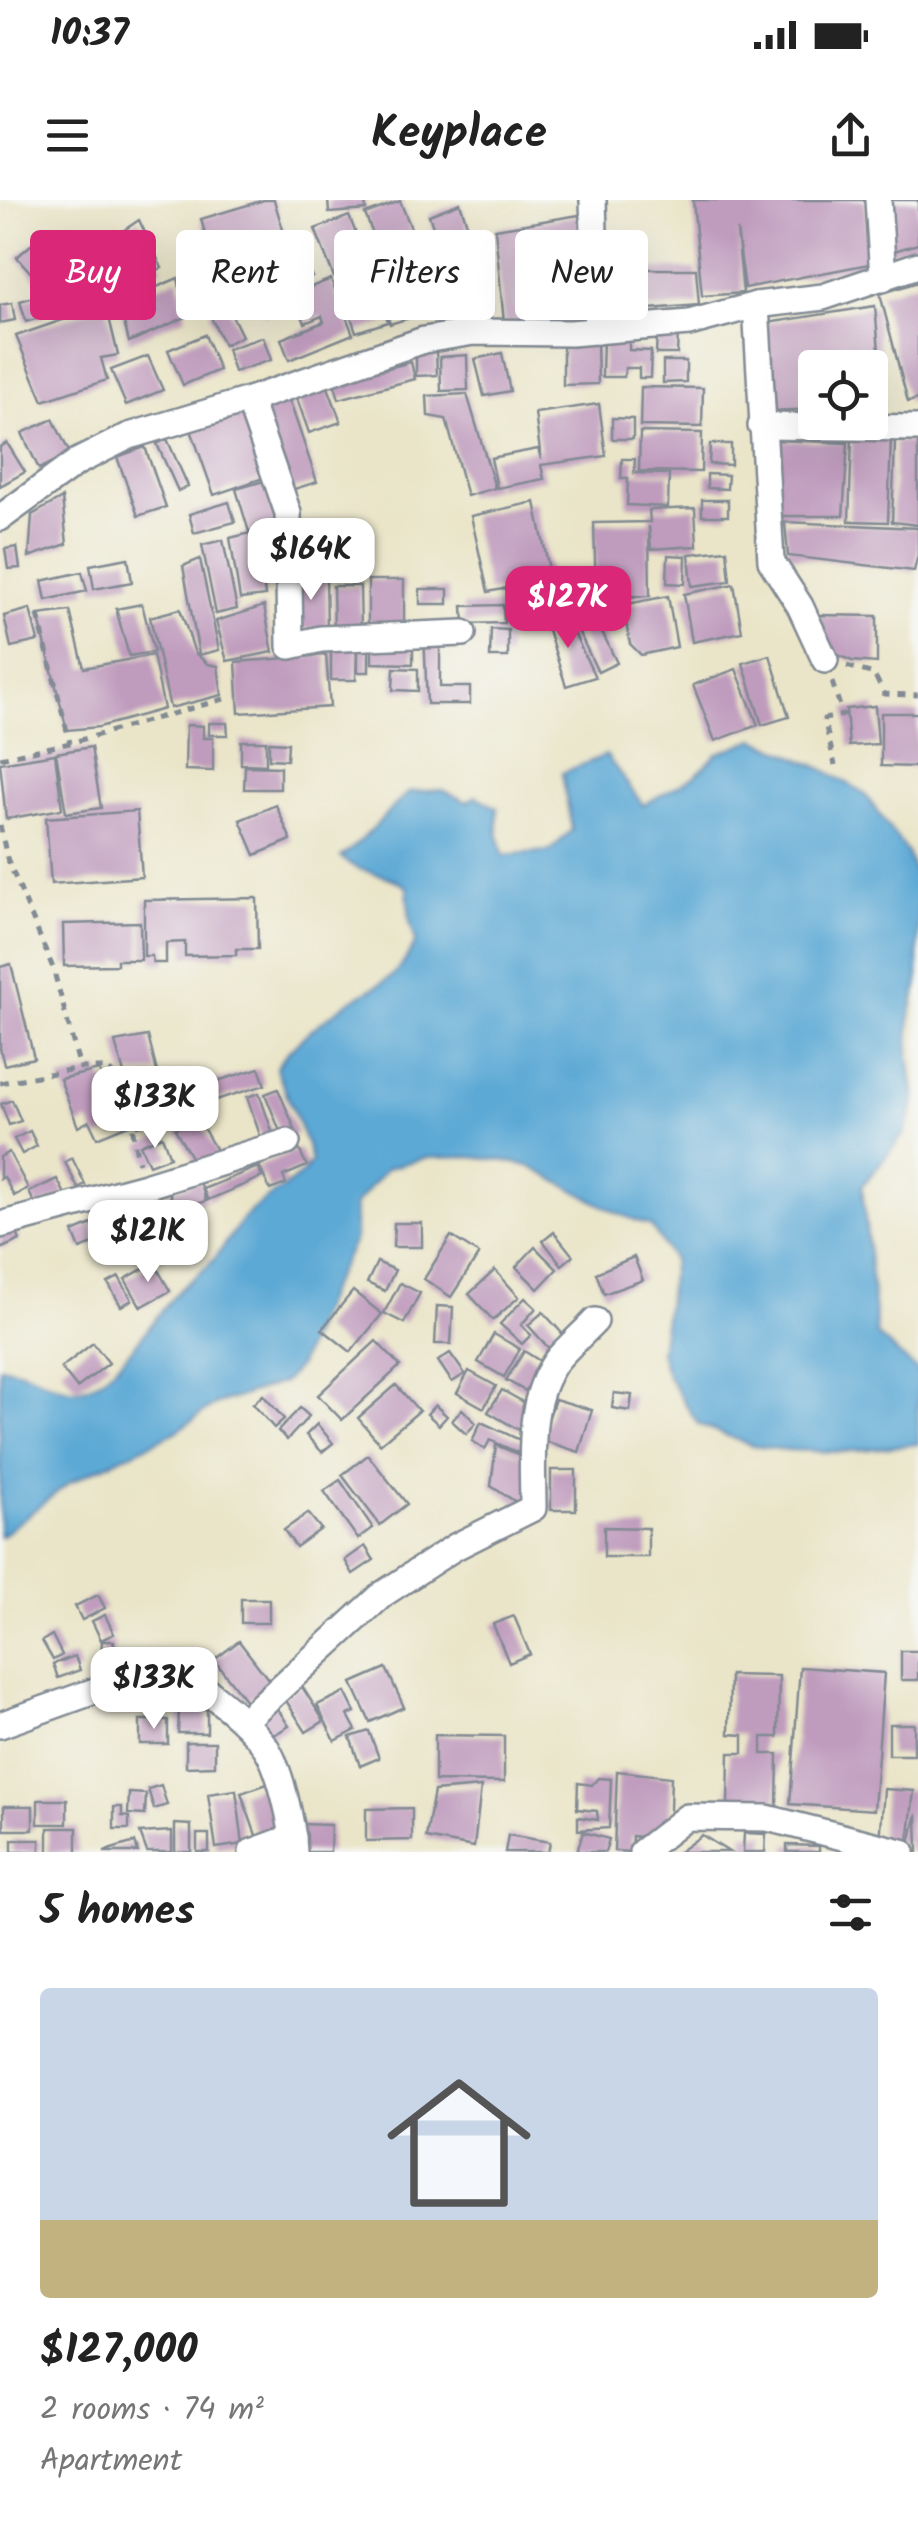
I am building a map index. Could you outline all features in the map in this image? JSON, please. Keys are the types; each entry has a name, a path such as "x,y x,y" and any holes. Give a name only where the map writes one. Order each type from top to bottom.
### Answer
{"street":[{"path":"593,200 598,331"},
{"path":"878,200 882,278"},
{"path":"0,518 77,462 129,436 424,340 474,332 598,331 689,324 756,305 823,297 918,265"},
{"path":"756,305 771,561 800,606 825,660"},
{"path":"249,400 288,513 290,646 321,640 462,633"},
{"path":"761,426 918,428"},
{"path":"0,1225 146,1186 287,1142"},
{"path":"244,1722 384,1594 455,1547 533,1508 533,1432 539,1396 556,1361 595,1321"},
{"path":"0,1726 118,1684 195,1681 244,1722 268,1749 292,1821 293,1844 252,1852"},
{"path":"642,1852 688,1817 767,1818 902,1852"}],"path":[{"path":"38,615 70,743"},
{"path":"825,660 874,674 884,694 918,695"},
{"path":"825,660 843,715 824,719 835,765"},
{"path":"0,758 70,743 224,699"},
{"path":"0,825 8,858 54,968 80,1068"},
{"path":"0,1084 80,1068 107,1068 122,1084 146,1186"}],"water":[{"path":"755,739 823,769 864,793 907,852 918,881 918,982 910,1018 909,1056 915,1101 905,1133 862,1186 877,1335 918,1371 918,1444 840,1452 788,1450 752,1446 698,1424 667,1375 660,1352 673,1260 651,1226 617,1213 529,1166 469,1157 425,1158 387,1168 355,1205 355,1239 299,1365 284,1382 214,1405 176,1432 70,1482 0,1537 0,1367 71,1389 93,1384 119,1363 176,1294 211,1263 247,1215 297,1178 311,1162 276,1068 317,1025 393,975 416,941 407,887 341,857 410,792 443,790 467,802 476,796 497,808 503,855 550,851 572,830 562,773 606,755 643,805 695,776 718,753"}],"building":[{"path":"274,200 283,230 204,230 201,219"},
{"path":"328,200 365,200 366,210 329,213"},
{"path":"693,200 865,200 869,264 745,288 737,230 743,293 702,296"},
{"path":"886,200 918,200 918,244 887,253"},
{"path":"400,201 412,230 371,230 365,214"},
{"path":"460,203 469,230 434,230 429,215"},
{"path":"579,215 580,230 515,230 515,320 586,322 504,323 495,229"},
{"path":"349,216 355,230 334,230 334,277 315,229"},
{"path":"139,220 144,230 124,230"},
{"path":"30,246 30,272 17,257"},
{"path":"648,269 696,269 699,305 648,309"},
{"path":"176,279 176,320 179,320 129,342 123,320 156,320 156,287"},
{"path":"331,279 334,320 347,320 353,334 289,360 281,339 324,322 322,316 314,319 314,286"},
{"path":"918,282 918,399 908,402 880,294"},
{"path":"30,298 33,320 26,322 20,301"},
{"path":"12,303 15,320 0,323 0,305"},
{"path":"875,306 879,350 798,350 798,410 772,411 767,323"},
{"path":"62,320 110,320 118,355 101,358 107,380 43,401 16,336"},
{"path":"212,320 234,320 242,336 224,345"},
{"path":"352,320 387,320 388,322 356,332"},
{"path":"457,320 485,320 459,328"},
{"path":"657,331 678,332 677,354 656,354"},
{"path":"205,335 219,370 183,385 168,350"},
{"path":"263,337 271,360 234,372 227,349"},
{"path":"603,337 629,338 629,350 651,351 650,378 639,378 639,368 625,368 624,377 602,377"},
{"path":"563,338 597,338 598,384 563,385"},
{"path":"436,350 437,375 416,376 416,351"},
{"path":"502,353 510,391 484,396 475,359"},
{"path":"467,355 468,390 441,391 440,357"},
{"path":"148,356 163,390 126,405 111,370"},
{"path":"663,361 686,361 686,382 663,383"},
{"path":"411,362 415,379 339,399 334,382"},
{"path":"325,379 341,422 309,433 294,390"},
{"path":"641,387 703,388 702,427 640,426"},
{"path":"467,394 495,488 467,496 446,419 428,416 427,396"},
{"path":"288,396 317,482 288,491 259,406"},
{"path":"599,404 606,456 541,465 544,479 497,488 491,458 538,449 541,459 535,413"},
{"path":"248,406 272,475 214,495 190,427"},
{"path":"612,418 633,419 633,439 612,439"},
{"path":"53,419 70,454 39,469 22,433"},
{"path":"640,432 702,433 701,472 639,471"},
{"path":"891,437 888,522 849,521 852,440"},
{"path":"167,439 188,486 178,491 157,444"},
{"path":"774,440 848,443 843,516 775,516"},
{"path":"918,441 918,525 892,522 895,442"},
{"path":"7,443 25,472 0,486 0,447"},
{"path":"710,444 731,444 731,465 709,464"},
{"path":"145,447 166,507 138,516 117,457"},
{"path":"622,459 635,459 634,473 669,474 668,507 627,505 628,478 621,478"},
{"path":"707,474 728,475 727,489 707,488"},
{"path":"264,481 277,524 249,532 236,489"},
{"path":"62,498 67,544 29,557 32,515"},
{"path":"702,500 728,500 728,516 702,516"},
{"path":"229,502 235,522 194,533 189,514"},
{"path":"535,502 551,579 488,592 471,516"},
{"path":"695,508 697,546 651,549 649,526 650,596 596,597 594,523 650,522 649,510"},
{"path":"785,522 918,528 914,571 788,556"},
{"path":"258,531 265,596 240,599 230,538"},
{"path":"223,540 237,609 216,614 202,545"},
{"path":"17,547 20,568 8,569 5,549"},
{"path":"727,550 730,581 692,586 689,554"},
{"path":"668,555 686,556 685,584 667,583"},
{"path":"128,558 132,582 94,589 90,565"},
{"path":"200,559 219,650 199,655 183,566"},
{"path":"82,572 87,591 46,600 42,581"},
{"path":"295,577 326,577 327,629 296,629"},
{"path":"368,580 404,580 404,626 368,627"},
{"path":"734,584 742,632 692,642 684,594"},
{"path":"333,586 360,586 361,629 334,630"},
{"path":"420,589 448,589 448,604 420,604"},
{"path":"668,596 677,647 641,655 630,644 623,605"},
{"path":"142,604 154,652 129,656 116,609"},
{"path":"503,605 504,623 464,624 463,606"},
{"path":"264,606 273,652 227,661 216,621"},
{"path":"30,609 38,641 11,647 4,616"},
{"path":"180,609 195,653 208,664 218,666 222,695 170,708 150,617"},
{"path":"70,611 84,668 153,655 164,709 99,727 67,730 38,615"},
{"path":"564,612 595,677 566,686 545,621"},
{"path":"593,613 617,663 598,672 574,622"},
{"path":"815,615 877,616 877,663 852,661 833,653"},
{"path":"491,629 508,630 508,657 490,657"},
{"path":"424,633 440,634 440,687 470,687 470,704 427,704"},
{"path":"372,636 413,637 413,664 372,663"},
{"path":"369,643 369,672 358,672 358,644"},
{"path":"331,644 357,644 356,680 331,680"},
{"path":"326,655 330,707 239,713 236,662"},
{"path":"770,655 789,717 762,725 743,663"},
{"path":"394,668 418,669 418,691 393,690"},
{"path":"736,669 758,725 715,741 693,685"},
{"path":"875,706 878,744 849,746 846,709"},
{"path":"881,713 918,713 918,767 881,766"},
{"path":"209,723 227,723 228,735 209,735"},
{"path":"186,725 203,726 203,738 213,738 213,771 185,770"},
{"path":"241,741 266,741 266,765 241,764"},
{"path":"269,742 288,743 287,760 269,759"},
{"path":"91,747 101,808 66,813 56,753"},
{"path":"55,754 62,809 6,819 0,763"},
{"path":"245,766 280,767 280,789 244,789"},
{"path":"276,805 291,840 255,855 240,820"},
{"path":"137,811 142,877 51,884 46,818"},
{"path":"257,898 258,949 236,949 236,955 185,956 185,942 166,943 166,963 153,963 152,956 144,956 144,900"},
{"path":"140,922 141,960 117,960 117,965 64,966 63,924"},
{"path":"11,964 34,1058 4,1065 0,1048 0,967"},
{"path":"148,1036 157,1072 124,1074 115,1042"},
{"path":"259,1068 265,1085 206,1103 201,1086"},
{"path":"99,1070 110,1097 123,1096 133,1123 97,1138 89,1121 78,1127 60,1079"},
{"path":"278,1089 297,1134 283,1139 265,1094"},
{"path":"191,1090 197,1109 137,1126 131,1107"},
{"path":"259,1093 275,1140 263,1144 247,1097"},
{"path":"12,1100 21,1121 9,1125 1,1104"},
{"path":"197,1117 218,1154 196,1166 175,1129"},
{"path":"30,1131 37,1146 22,1154 14,1139"},
{"path":"162,1136 170,1157 149,1165 140,1145"},
{"path":"299,1149 307,1166 283,1176 286,1184 270,1190 259,1166"},
{"path":"9,1152 28,1188 14,1196 4,1177 0,1179 0,1157"},
{"path":"72,1158 85,1184 78,1188 65,1162"},
{"path":"258,1167 262,1177 208,1200 203,1189"},
{"path":"57,1179 65,1194 37,1208 29,1192"},
{"path":"200,1181 206,1201 175,1211 169,1191"},
{"path":"169,1200 176,1221 188,1216 199,1246 161,1259 156,1246 170,1241 166,1229 152,1234 144,1209"},
{"path":"394,1223 422,1223 422,1247 393,1247"},
{"path":"92,1224 99,1242 80,1249 73,1232"},
{"path":"16,1231 20,1240 0,1249 0,1237"},
{"path":"554,1232 573,1256 562,1265 543,1241"},
{"path":"451,1236 479,1254 451,1297 424,1279"},
{"path":"535,1247 557,1269 538,1289 516,1267"},
{"path":"634,1257 643,1280 604,1294 596,1273"},
{"path":"377,1262 395,1270 385,1291 367,1283"},
{"path":"154,1263 170,1291 141,1307 125,1279"},
{"path":"495,1270 519,1297 493,1320 469,1294"},
{"path":"119,1277 132,1300 121,1306 108,1283"},
{"path":"400,1283 420,1293 404,1323 384,1313"},
{"path":"353,1291 382,1314 351,1352 322,1329"},
{"path":"525,1298 536,1308 521,1325 531,1335 522,1344 500,1324"},
{"path":"437,1306 453,1307 451,1344 435,1344"},
{"path":"543,1312 568,1340 553,1353 528,1325"},
{"path":"494,1334 520,1349 504,1377 478,1362"},
{"path":"376,1341 400,1366 342,1420 318,1395"},
{"path":"93,1343 109,1363 77,1388 61,1368"},
{"path":"524,1351 551,1368 534,1396 506,1380"},
{"path":"450,1353 465,1374 452,1382 438,1361"},
{"path":"469,1371 496,1386 484,1408 457,1393"},
{"path":"396,1385 419,1411 380,1444 358,1418"},
{"path":"502,1390 532,1407 519,1430 488,1412"},
{"path":"614,1393 632,1395 630,1411 612,1408"},
{"path":"263,1395 284,1419 274,1428 253,1404"},
{"path":"555,1399 592,1410 579,1452 541,1440"},
{"path":"435,1405 447,1416 439,1425 427,1414"},
{"path":"300,1408 309,1416 287,1440 278,1431"},
{"path":"462,1409 476,1423 466,1434 452,1421"},
{"path":"481,1422 531,1445 525,1456 490,1440 485,1449 472,1441"},
{"path":"317,1424 333,1443 322,1452 306,1435"},
{"path":"496,1445 531,1460 527,1509 491,1486"},
{"path":"368,1455 407,1504 380,1525 342,1475"},
{"path":"551,1470 576,1470 576,1510 551,1510"},
{"path":"340,1480 373,1528 358,1539 324,1491"},
{"path":"308,1513 321,1529 296,1547 284,1530"},
{"path":"604,1527 648,1528 648,1557 604,1557"},
{"path":"365,1546 374,1560 353,1574 345,1560"},
{"path":"98,1595 105,1608 82,1620 75,1606"},
{"path":"241,1599 269,1599 269,1623 241,1623"},
{"path":"105,1615 114,1634 101,1640 92,1621"},
{"path":"514,1616 530,1654 509,1663 493,1624"},
{"path":"52,1635 62,1655 53,1660 42,1641"},
{"path":"102,1641 114,1641 113,1682 100,1681"},
{"path":"239,1641 271,1683 246,1701 214,1660"},
{"path":"901,1651 918,1651 918,1680 901,1680"},
{"path":"75,1656 80,1670 58,1678 53,1664"},
{"path":"800,1667 884,1673 874,1810 790,1804"},
{"path":"386,1668 404,1707 370,1722 352,1683"},
{"path":"730,1675 779,1676 778,1737 762,1737 762,1754 778,1754 777,1806 728,1805 729,1753 743,1753 743,1735 729,1734"},
{"path":"301,1685 324,1721 306,1732 283,1696"},
{"path":"345,1692 355,1712 348,1715 356,1730 335,1741 317,1705"},
{"path":"274,1703 289,1726 265,1740 251,1717"},
{"path":"179,1709 207,1709 207,1733 178,1733"},
{"path":"140,1720 168,1720 168,1744 140,1744"},
{"path":"889,1724 914,1724 914,1755 889,1755"},
{"path":"369,1731 379,1758 360,1766 350,1737"},
{"path":"435,1735 504,1736 504,1782 435,1781"},
{"path":"186,1742 215,1742 215,1766 186,1767"},
{"path":"617,1771 671,1777 669,1841 632,1836 631,1852 614,1851"},
{"path":"598,1778 611,1779 609,1828 578,1830 578,1817 598,1820 597,1811 577,1809 578,1783 592,1785"},
{"path":"270,1783 287,1831 258,1841 241,1793"},
{"path":"161,1785 167,1805 154,1809 148,1789"},
{"path":"481,1787 474,1847 426,1838 434,1791"},
{"path":"884,1789 914,1791 908,1843 880,1842"},
{"path":"236,1790 243,1844 216,1848 208,1794"},
{"path":"129,1793 146,1794 145,1815 128,1814"},
{"path":"38,1800 67,1800 67,1824 38,1824"},
{"path":"4,1806 33,1806 33,1830 4,1830"},
{"path":"114,1807 122,1807 122,1816 129,1817 129,1829 114,1829"},
{"path":"412,1808 412,1840 366,1841 366,1809"},
{"path":"917,1814 918,1852 914,1852 908,1850"},
{"path":"175,1824 191,1825 191,1852 175,1852"},
{"path":"299,1824 331,1825 330,1852 299,1852"},
{"path":"48,1828 77,1828 77,1852 48,1852"},
{"path":"172,1831 172,1852 147,1852 140,1833"},
{"path":"583,1832 609,1839 605,1852 577,1852"},
{"path":"744,1833 766,1834 765,1852 743,1852"},
{"path":"197,1834 209,1834 209,1852 197,1852"},
{"path":"508,1835 550,1842 548,1852 505,1852"},
{"path":"702,1835 729,1852 679,1852"},
{"path":"12,1840 40,1840 40,1852 12,1852"},
{"path":"135,1842 138,1852 105,1852 105,1851"},
{"path":"787,1845 819,1846 819,1852 787,1852"}]}
